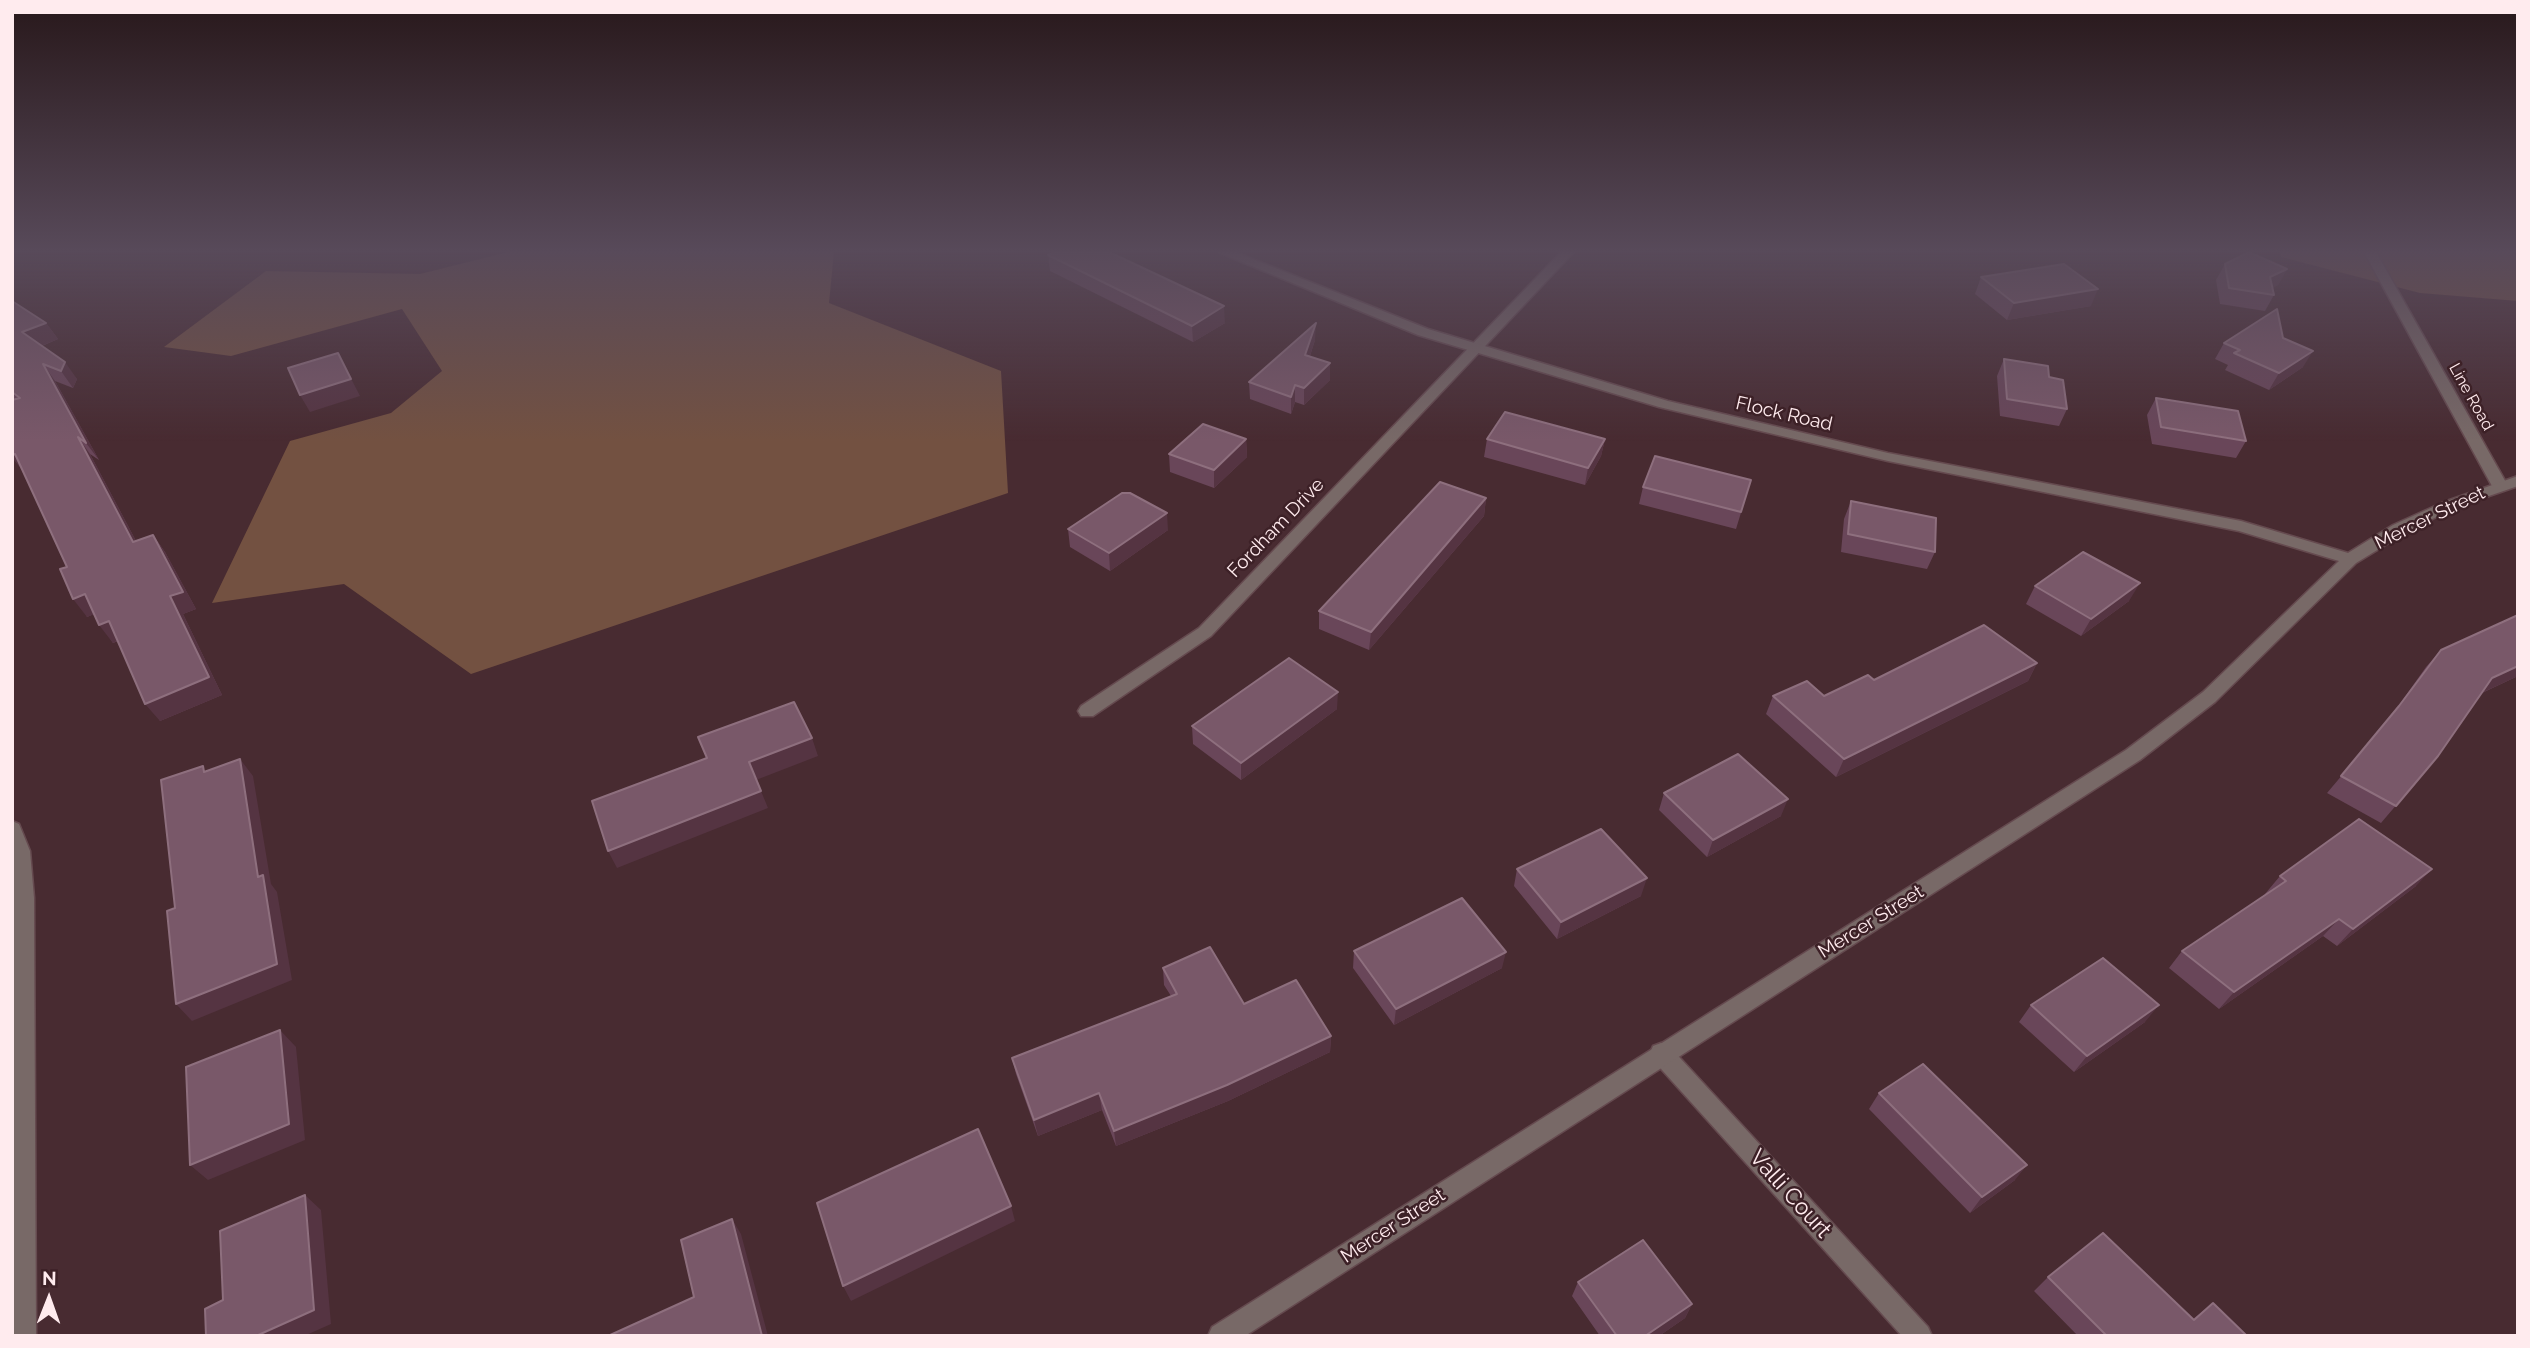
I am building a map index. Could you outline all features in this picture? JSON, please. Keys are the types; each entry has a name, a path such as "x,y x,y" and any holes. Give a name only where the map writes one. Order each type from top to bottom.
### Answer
{"street":[{"name":"Flock Road","path":"1379,315 1476,350 1777,433 2241,526 2350,559"},
{"name":"Fordham Drive","path":"1087,712 1205,632 1509,315"},
{"name":"Line Road","path":"2406,315 2500,486"},
{"name":"Mercer Street","path":"1221,1336 1661,1053 2133,755 2209,697 2350,559 2399,529 2518,481"},
{"path":"12,829 20,851 24,898 23,1336"},
{"name":"Valli Court","path":"1661,1053 1919,1336"}],"shaded area":[{"path":"207,315 381,315 231,356 164,347"},
{"path":"406,315 859,315 1001,371 1008,493 471,674 344,584 212,603 290,441 391,413 442,371"}],"building":[{"path":"12,315 33,315 46,323 22,332 65,362 61,371 43,364 86,443 78,437 133,542 153,535 183,592 170,596 209,677 145,704 109,621 99,625 85,594 73,599 60,569 67,567 15,454 12,455 12,400 20,398 12,392"},
{"path":"1170,315 1210,315 1192,326"},
{"path":"2268,315 2278,315 2283,338 2313,351 2279,373 2234,353 2240,350 2224,343"},
{"path":"1316,323 1305,355 1330,363 1304,388 1295,385 1291,397 1249,382"},
{"path":"338,353 351,379 300,395 288,368"},
{"path":"2004,359 2048,366 2049,377 2063,380 2067,409 2007,399"},
{"path":"2156,398 2238,411 2246,441 2161,427"},
{"path":"1505,412 1605,439 1588,468 1487,439"},
{"path":"1203,424 1246,439 1214,470 1169,454"},
{"path":"1655,456 1751,480 1741,512 1643,487"},
{"path":"1440,482 1486,498 1371,632 1319,611"},
{"path":"1122,493 1130,493 1167,513 1109,553 1068,529"},
{"path":"1851,501 1936,518 1935,552 1848,534"},
{"path":"2083,552 2140,583 2091,619 2035,586"},
{"path":"2518,615 2518,666 2492,678 2438,756 2396,806 2341,776 2441,650"},
{"path":"1984,625 2037,663 1844,759 1773,696 1807,681 1824,696 1868,675 1874,680"},
{"path":"1289,658 1338,692 1241,763 1192,726"},
{"path":"794,702 812,738 749,762 761,791 608,851 592,801 707,758 698,737"},
{"path":"1738,754 1788,799 1713,840 1664,793"},
{"path":"240,759 258,877 263,875 277,964 176,1004 167,911 175,908 161,780 203,766 204,772"},
{"path":"2359,819 2432,869 2353,929 2339,919 2234,992 2182,951 2286,881 2280,876"},
{"path":"1601,829 1647,878 1561,922 1517,869"},
{"path":"1462,898 1506,952 1396,1009 1354,951"},
{"path":"1210,947 1244,1004 1296,980 1331,1036 1227,1085 1114,1131 1099,1093 1034,1120 1012,1058 1177,994 1163,968"},
{"path":"2103,958 2159,1005 2087,1056 2031,1005"},
{"path":"280,1030 289,1124 190,1165 186,1067"},
{"path":"1923,1064 2027,1165 1982,1197 1879,1093"},
{"path":"978,1129 1011,1206 843,1286 817,1203"},
{"path":"305,1195 314,1310 256,1336 206,1336 205,1309 223,1300 220,1231"},
{"path":"732,1219 762,1336 608,1336 694,1297 681,1240"},
{"path":"2103,1233 2194,1320 2213,1303 2247,1336 2107,1336 2048,1277"},
{"path":"1643,1240 1692,1304 1645,1336 1617,1336 1578,1282"}]}
